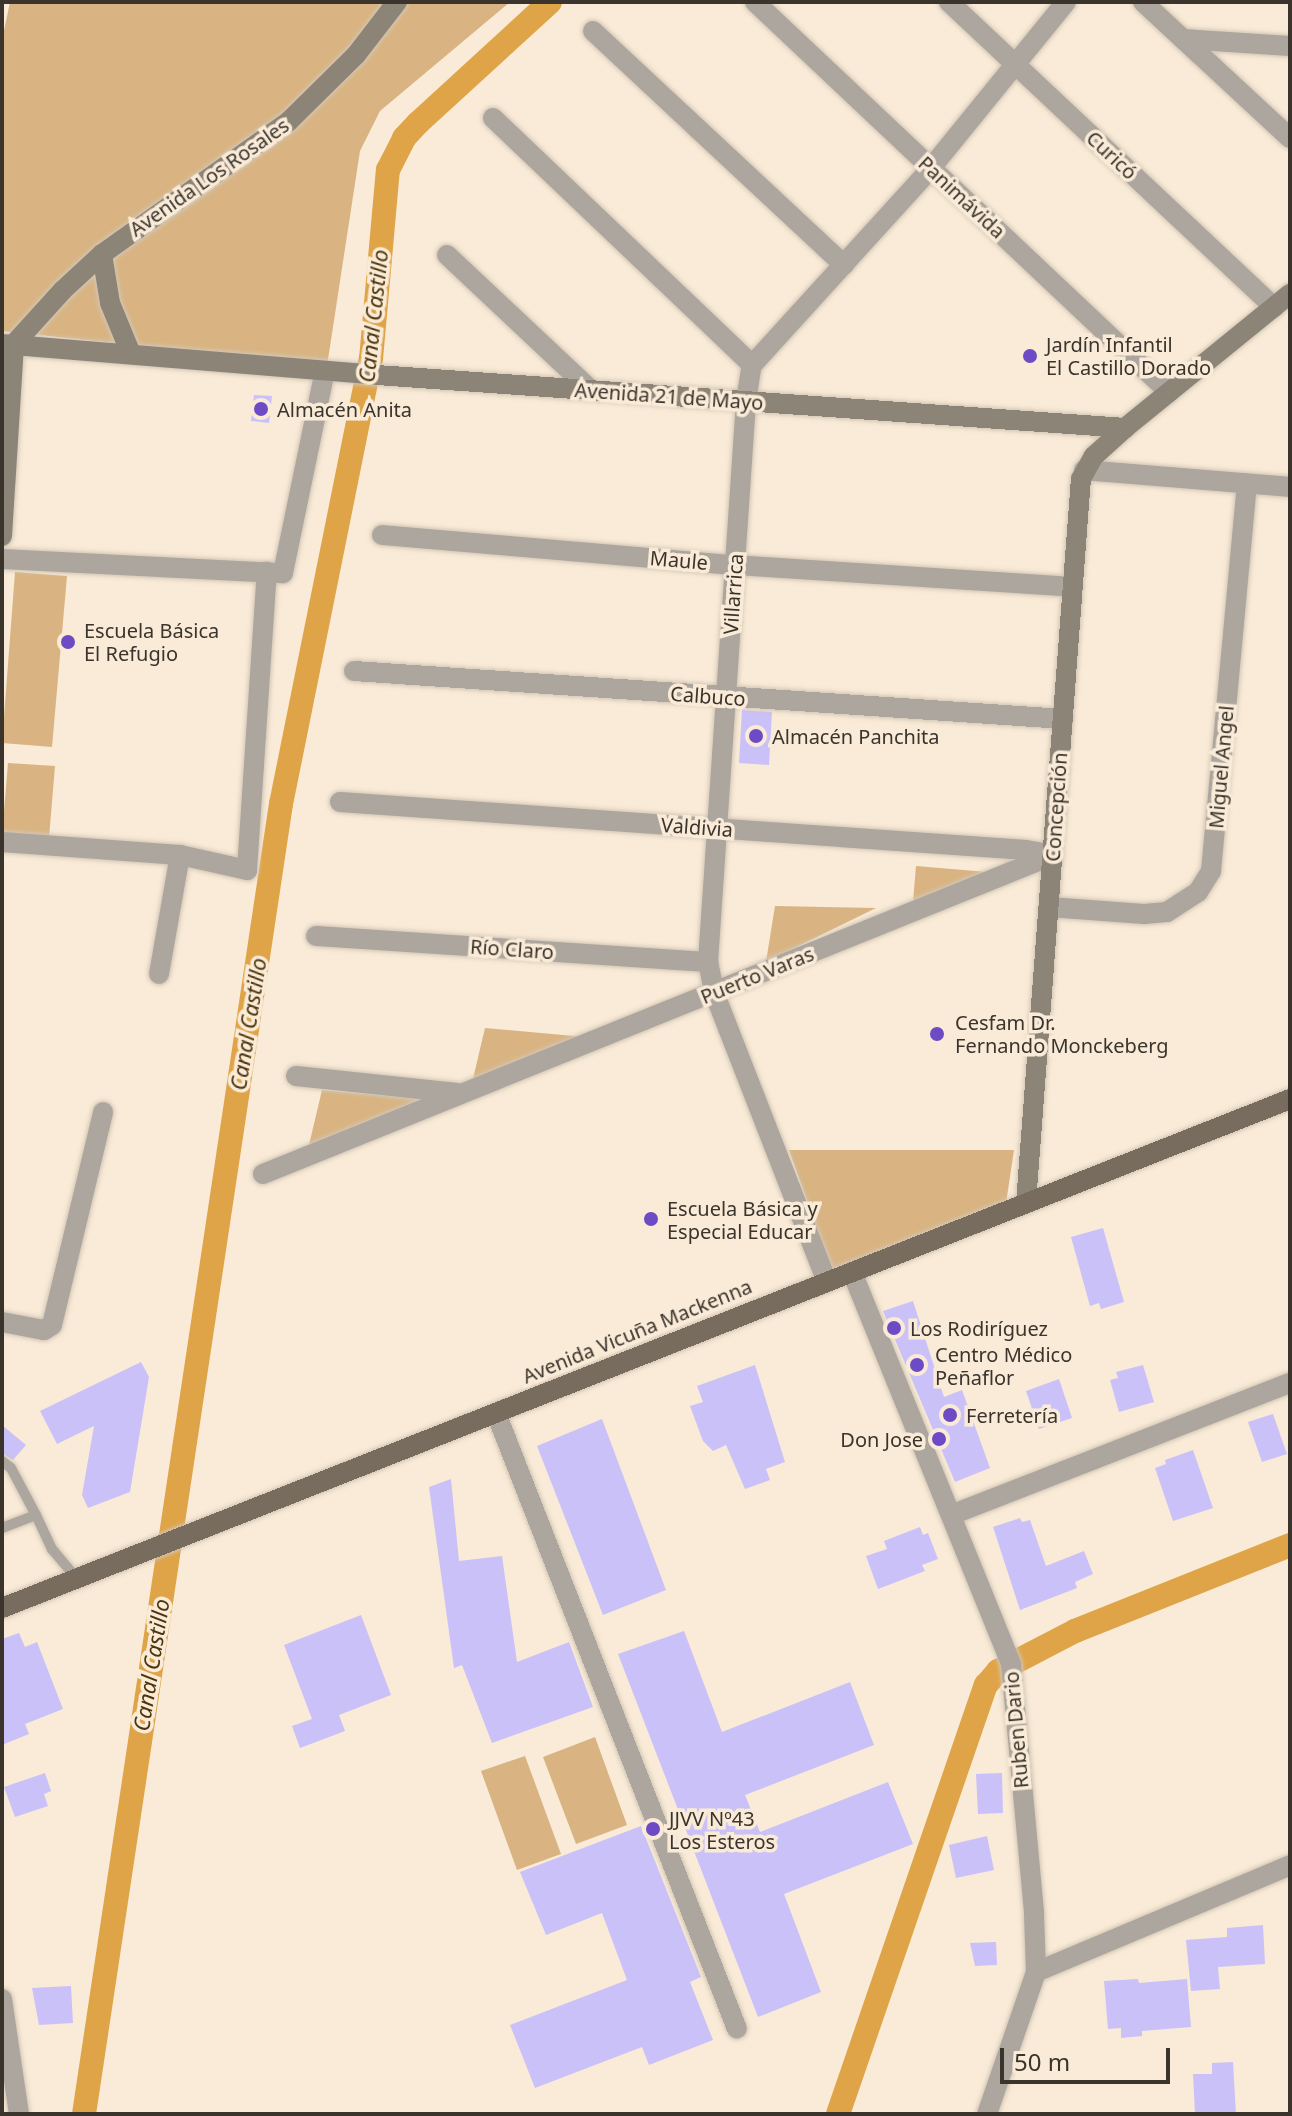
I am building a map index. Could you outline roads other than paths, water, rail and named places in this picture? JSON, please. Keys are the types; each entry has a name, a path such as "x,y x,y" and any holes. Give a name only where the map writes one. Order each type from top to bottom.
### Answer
{"main road":[{"name":"Avenida Vicuña Mackenna","path":"2,1608 1290,1099"}],"street":[{"name":"Avenida Los Rosales","path":"8,344 102,254 289,121 356,55 397,2"},
{"name":"Panimávida","path":"755,2 1169,392"},
{"name":"Curicó","path":"949,2 1282,301"},
{"path":"493,118 752,365 931,168 1066,2"},
{"path":"1143,2 1290,138"},
{"path":"593,31 844,265"},
{"path":"1183,39 1290,46"},
{"path":"102,254 110,303 131,354"},
{"path":"447,255 591,390"},
{"path":"1084,470 1125,428 1282,301"},
{"path":"2,536 8,344"},
{"name":"Avenida 21 de Mayo","path":"8,344 348,373 1125,428"},
{"name":"Villarrica","path":"752,365 746,401 708,962 714,992 827,1282"},
{"path":"2,842 180,855 247,870 275,572 325,371"},
{"path":"1084,470 1290,487"},
{"name":"Concepción","path":"1026,1203 1078,495 1084,470"},
{"name":"Miguel Angel","path":"1049,907 1144,914 1167,912 1198,892 1211,871 1247,484"},
{"name":"Maule","path":"382,535 735,565 1071,587"},
{"path":"2,559 275,572"},
{"name":"Calbuco","path":"354,671 1063,719"},
{"name":"Valdivia","path":"340,802 1026,850 1053,855"},
{"path":"159,974 180,855"},
{"name":"Puerto Varas","path":"263,1174 1053,855"},
{"name":"Río Claro","path":"316,936 708,962"},
{"name":"Puerto Varas","path":"296,1076 461,1094"},
{"path":"2,1322 44,1330 52,1325 103,1112"},
{"name":"Ruben Dario","path":"852,1272 1011,1664 1036,1972 987,2114"},
{"path":"951,1515 1290,1383"},
{"path":"496,1413 737,2029"},
{"path":"1036,1972 1290,1865"},
{"path":"2,1999 19,2114"}],"lane":[{"path":"2,1461 11,1468 52,1549 76,1578"},
{"path":"2,1528 36,1515"}],"waterway":[{"name":"Canal Castillo","path":"84,2114 281,804 371,359 388,170 404,138 418,123 550,2"},
{"path":"838,2114 986,1685 998,1671 1075,1631 1290,1545"}],"place":[{"name":"Jardín Infantil El Castillo Dorado","path":"1030,356"},
{"name":"Almacén Anita","path":"261,409"},
{"name":"Escuela Básica El Refugio","path":"68,642"},
{"name":"Almacén Panchita","path":"756,736"},
{"name":"Cesfam Dr. Fernando Monckeberg","path":"937,1034"},
{"name":"Escuela Básica y Especial Educar","path":"651,1219"},
{"name":"Los Rodiríguez","path":"894,1328"},
{"name":"Centro Médico Peñaflor","path":"917,1365"},
{"name":"Ferretería","path":"950,1415"},
{"name":"Don Jose","path":"939,1439"},
{"name":"JJVV Nº43 Los Esteros","path":"653,1829"}]}
